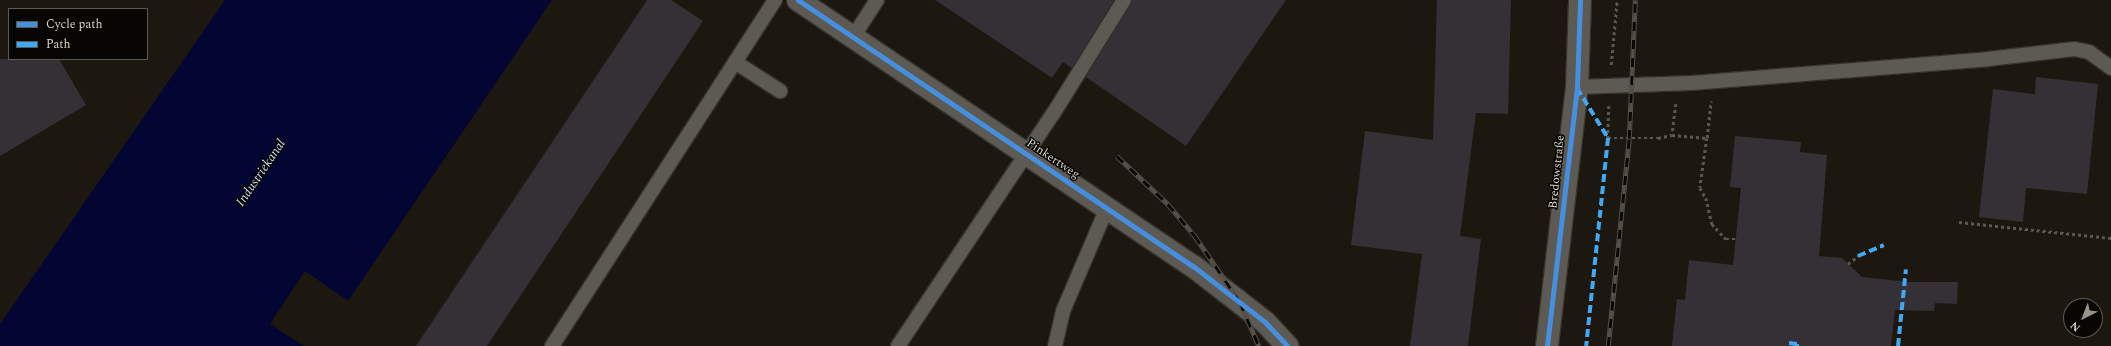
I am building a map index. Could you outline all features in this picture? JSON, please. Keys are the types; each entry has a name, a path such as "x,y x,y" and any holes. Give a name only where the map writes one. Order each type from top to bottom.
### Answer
{"street":[{"name":"Pinkertweg","path":"798,0 1107,208 1228,293 1265,322 1288,346"},
{"name":"Bredowstraße","path":"1547,346 1577,87 1580,0"}],"lane":[{"path":"552,346 775,0"},
{"path":"854,37 877,0"},
{"path":"898,346 1027,154 1124,0"},
{"path":"1577,87 1713,81 1988,59 2074,49 2089,52 2111,68"},
{"path":"735,62 780,91"},
{"path":"1057,345 1063,310 1107,208"}],"path":[{"path":"1713,81 1700,188 1706,198 1712,224 1726,238 1736,239"},
{"path":"1672,135 1678,83"},
{"path":"1608,138 1658,138 1672,135 1707,138"},
{"path":"1959,222 2111,238"},
{"path":"1848,264 1858,256"}],"water":[{"name":"Industriekanal","path":"225,0 552,0 348,301 305,271 270,324 304,346 0,346 0,324"}],"building":[{"path":"647,0 671,0 703,21 487,346 416,346"},
{"path":"935,0 1114,0 1072,68 1063,62 1052,78"},
{"path":"1132,0 1286,0 1186,146 1086,77"},
{"path":"1437,0 1511,0 1508,114 1476,113 1460,236 1481,239 1468,346 1410,346 1422,254 1351,245 1365,131 1433,140"},
{"path":"0,59 60,60 86,105 0,156"},
{"path":"2036,77 2098,84 2087,194 2026,188 2023,222 1979,217 1993,89 2035,94"},
{"path":"1735,136 1801,142 1800,152 1827,155 1819,256 1842,258 1862,277 1909,282 1958,282 1957,304 1935,303 1934,311 1895,310 1891,346 1672,346 1677,299 1685,300 1689,260 1733,265 1741,188 1730,187"}],"railway":[{"path":"1608,346 1629,139 1635,0"},
{"path":"1117,156 1168,204 1195,236 1240,302 1259,346"}],"marked path":[{"path":"1577,88 1608,138 1586,346"},
{"path":"1858,256 1884,245"},
{"path":"1898,346 1906,269"},
{"path":"1789,343 1797,344 1797,346"}],"cycle path":[{"path":"798,0 1193,266 1265,322 1287,346"},
{"path":"1547,346 1577,87 1580,0"}]}
